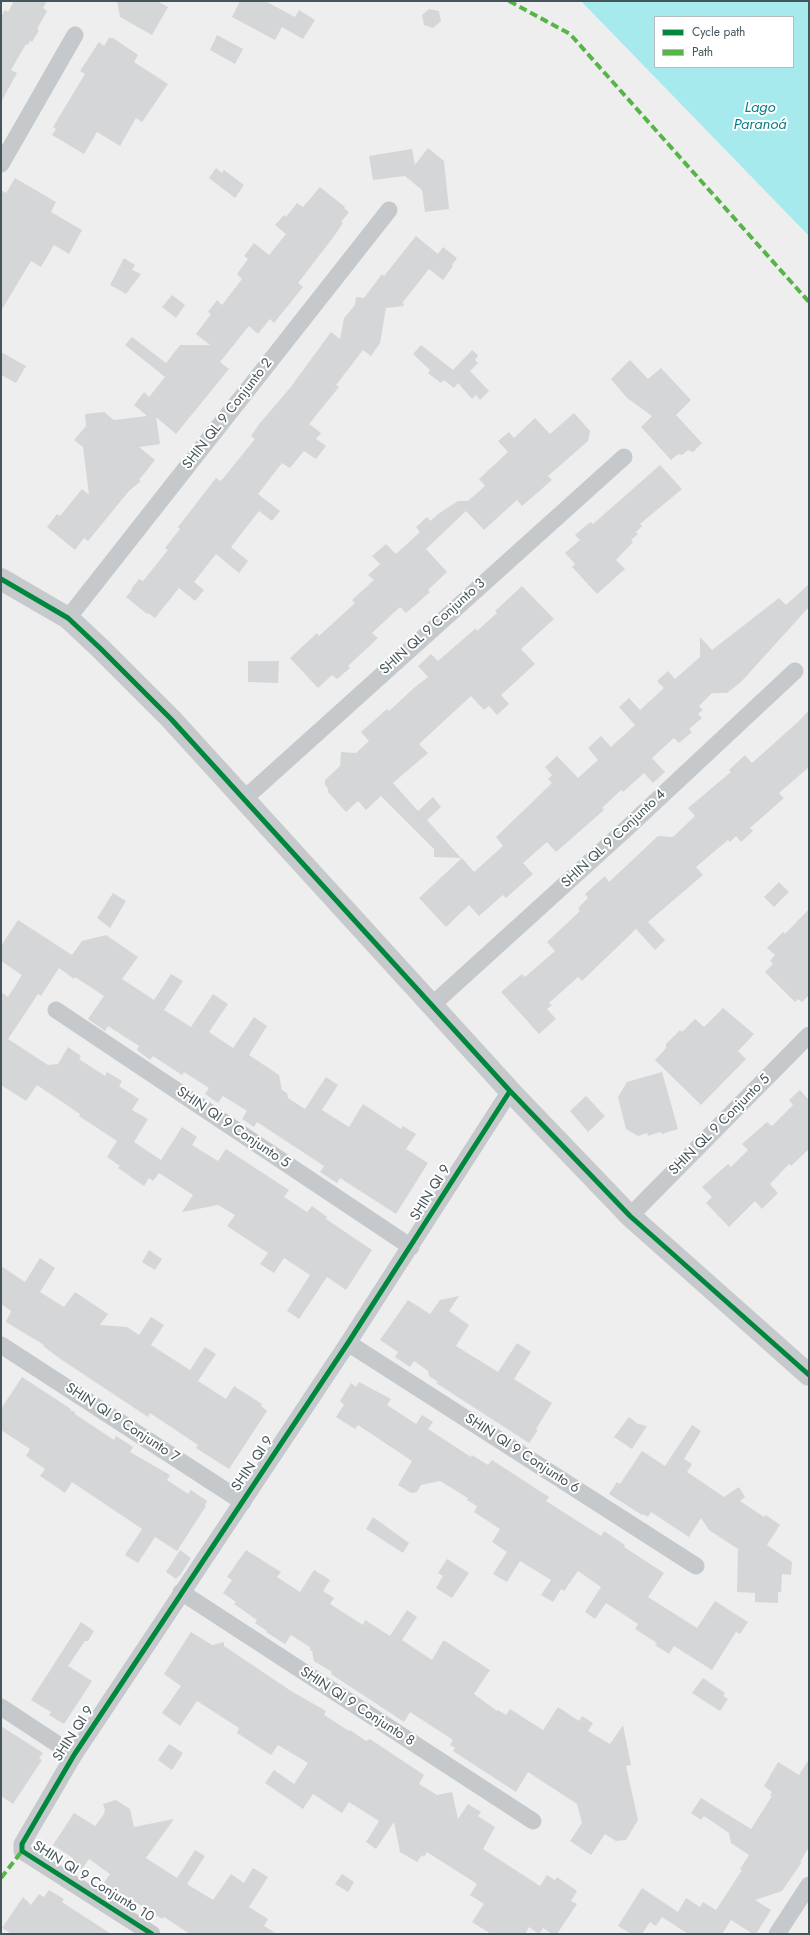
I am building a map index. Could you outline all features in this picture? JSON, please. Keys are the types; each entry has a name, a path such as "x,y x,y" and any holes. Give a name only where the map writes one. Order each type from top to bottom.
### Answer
{"street":[{"path":"1,164 74,35"},
{"name":"SHIN QL 9 Conjunto 2","path":"68,618 389,210"},
{"name":"SHIN QL 9 Conjunto 3","path":"244,799 624,457"},
{"path":"1,579 68,618 171,719 510,1092 630,1216 809,1375"},
{"name":"SHIN QL 9 Conjunto 4","path":"432,1005 626,829 795,671"},
{"name":"SHIN QI 9 Conjunto 5","path":"56,1010 411,1247"},
{"name":"SHIN QL 9 Conjunto 5","path":"630,1216 809,1035"},
{"name":"SHIN QI 9","path":"22,1851 22,1844 74,1755 348,1343 510,1092"},
{"name":"SHIN QI 9 Conjunto 6","path":"348,1343 696,1566"},
{"name":"SHIN QI 9 Conjunto 7","path":"1,1345 243,1502"},
{"name":"SHIN QI 9 Conjunto 8","path":"181,1592 533,1821"},
{"path":"1,1707 74,1755"},
{"name":"SHIN QI 9 Conjunto 10","path":"22,1851 152,1934"},
{"path":"777,1934 809,1884"}],"water":[{"name":"Lago Paranoá","path":"581,1 809,1 809,236"}],"building":[{"path":"14,1 47,1 43,8 47,11 32,42 30,41 28,45 26,44 11,70 17,73 1,102 1,17 5,10 8,12"},
{"path":"117,1 157,1 168,7 152,35 120,17"},
{"path":"240,1 265,1 295,17 299,10 315,20 303,39 282,27 275,40 232,17"},
{"path":"429,9 439,11 441,21 433,28 424,25 422,15"},
{"path":"217,35 243,49 235,64 210,50"},
{"path":"109,38 113,38 138,55 134,62 168,84 142,122 136,118 120,146 97,132 84,154 52,135 56,129 53,127 85,74 80,71 99,42 104,46"},
{"path":"428,148 444,161 449,209 425,212 422,190 405,176 373,180 369,156 412,149 415,165"},
{"path":"216,168 222,173 224,170 244,185 235,198 209,178"},
{"path":"15,178 56,202 51,212 82,230 69,254 54,245 41,267 31,261 1,311 1,190 6,193"},
{"path":"320,187 349,212 341,222 343,223 335,235 298,283 303,287 274,323 270,319 258,334 249,326 220,362 229,369 176,434 156,417 160,444 139,447 155,460 139,480 141,481 129,491 88,541 84,538 75,550 47,527 57,514 60,516 82,489 89,495 83,447 74,440 86,426 85,414 104,412 114,420 147,416 134,405 144,392 149,397 165,377 125,345 132,337 166,363 180,345 210,345 196,334 211,314 208,312 217,300 222,305 242,279 237,274 248,259 244,256 254,243 269,255 286,234 275,225 284,215 286,217 297,203 303,207"},
{"path":"416,236 438,254 443,247 457,258 452,265 453,266 443,280 429,269 403,302 404,306 386,308 380,343 371,356 363,350 336,385 339,387 309,424 321,433 316,439 326,446 316,459 304,451 290,468 282,463 258,494 280,511 272,521 259,511 231,547 248,561 239,573 216,554 194,582 204,590 195,601 179,588 155,618 148,613 147,614 126,597 132,590 131,589 139,579 143,581 168,550 165,548 180,529 178,527 216,478 221,481 255,439 251,436 260,423 290,388 331,332 340,339 344,318 355,305 356,297 364,298 382,274 384,276"},
{"path":"124,258 135,265 132,270 141,274 126,294 110,285"},
{"path":"172,295 185,305 176,318 162,307"},
{"path":"421,345 453,370 472,350 478,355 475,360 478,363 470,371 489,391 480,400 476,395 472,399 458,383 454,388 444,380 441,383 428,373 430,370 413,354"},
{"path":"1,352 26,366 16,383 1,375"},
{"path":"630,360 648,379 661,368 691,400 676,415 702,443 693,452 688,450 682,455 678,454 671,460 641,427 652,416 627,398 611,379"},
{"path":"574,413 590,431 588,441 548,476 552,480 522,506 517,500 484,530 466,511 426,549 447,572 428,590 430,592 406,613 400,607 372,633 378,638 348,666 350,668 337,679 332,675 318,688 290,658 317,633 319,636 355,603 352,600 374,580 368,575 380,564 372,556 386,544 396,554 420,532 416,527 427,517 430,521 458,501 468,501 485,486 479,479 508,452 498,441 509,432 514,438 535,418 550,434"},
{"path":"660,465 682,489 640,524 642,526 636,532 638,534 631,540 633,542 616,560 625,569 597,594 572,567 575,564 565,553 580,540 575,535 589,523 591,522 593,524"},
{"path":"809,584 809,607 741,682 727,693 712,693 699,706 703,710 698,714 702,718 689,729 692,732 679,743 674,738 652,758 665,772 653,783 644,773 623,792 621,790 602,808 604,810 556,852 547,842 523,863 533,874 506,898 503,895 479,916 469,905 446,927 419,898 462,858 474,872 503,846 496,837 552,783 548,779 552,775 545,767 557,756 578,778 598,760 588,748 601,736 611,747 635,725 619,707 629,698 640,710 664,688 657,681 668,671 675,679 700,657 700,637 712,650 779,598 786,605"},
{"path":"522,586 554,619 521,649 535,664 501,695 509,704 497,715 489,706 484,710 471,696 419,744 428,753 393,783 418,811 433,797 441,807 427,820 461,858 434,857 434,849 381,796 366,810 358,801 346,812 328,792 325,785 325,780 340,766 341,752 356,753 369,741 361,732 387,709 389,711 428,677 418,666 431,654 438,661 476,628 477,631 497,613 495,611"},
{"path":"248,661 279,661 278,683 248,682"},
{"path":"809,710 809,767 779,793 784,798 750,828 753,831 741,842 736,836 730,842 728,840 696,867 703,875 648,922 665,940 655,950 636,929 582,981 578,977 549,1003 552,1005 547,1009 556,1019 539,1034 501,992 522,974 525,977 555,951 547,942 580,911 578,908 588,898 585,894 605,876 609,882 658,836 673,837 695,816 688,808 731,772 729,770 745,755 752,763 799,721"},
{"path":"779,882 789,892 774,907 764,897"},
{"path":"113,893 126,901 110,928 97,918"},
{"path":"809,909 809,995 802,1002 798,999 795,1002 765,972 773,964 770,961 775,955 767,948 783,932 785,934"},
{"path":"18,920 72,955 82,941 106,935 138,957 122,979 154,1000 171,974 183,981 164,1010 191,1027 213,994 228,1004 209,1032 233,1048 254,1017 267,1026 249,1055 279,1075 282,1090 287,1093 288,1098 305,1109 326,1077 338,1085 322,1110 349,1127 363,1104 401,1129 403,1126 416,1134 406,1149 428,1163 396,1214 340,1178 337,1183 320,1172 324,1166 257,1122 254,1127 242,1119 247,1111 223,1096 218,1103 205,1094 209,1088 184,1072 182,1075 153,1056 150,1060 137,1050 139,1046 108,1026 105,1031 88,1019 104,996 75,977 74,979 59,968 41,996 38,994 8,1039 48,1065 58,1064 68,1047 81,1056 79,1059 105,1076 107,1072 122,1081 119,1086 139,1099 132,1110 148,1119 134,1142 161,1160 182,1127 197,1137 192,1145 218,1161 226,1149 289,1190 284,1197 307,1212 312,1206 327,1217 326,1219 372,1250 346,1290 327,1277 299,1319 287,1311 310,1275 284,1258 274,1273 260,1264 268,1253 227,1226 235,1215 218,1205 182,1212 193,1195 159,1173 153,1181 149,1178 144,1186 118,1168 120,1166 107,1157 117,1141 79,1116 80,1114 37,1085 26,1101 1,1085 1,992 8,997 22,975 1,961 1,946"},
{"path":"723,1008 754,1034 738,1051 746,1059 701,1105 655,1060 666,1048 666,1044 680,1030 682,1032 695,1019 704,1027"},
{"path":"662,1072 678,1129 662,1134 660,1132 648,1136 647,1133 638,1136 626,1129 618,1097 627,1082"},
{"path":"800,1090 809,1100 809,1149 791,1166 789,1164 770,1184 778,1193 762,1209 755,1201 729,1227 706,1203 712,1197 702,1187 728,1164 731,1167 748,1150 742,1144 767,1122 772,1126 793,1105 789,1100"},
{"path":"586,1096 605,1116 588,1132 570,1111"},
{"path":"149,1250 162,1259 155,1270 142,1262"},
{"path":"40,1258 55,1268 40,1292 64,1307 75,1292 108,1314 100,1325 127,1327 139,1335 151,1317 164,1325 151,1345 190,1370 205,1347 216,1354 198,1381 226,1399 234,1386 262,1404 261,1406 267,1411 229,1469 196,1448 198,1445 150,1413 148,1417 59,1358 43,1346 44,1345 6,1322 11,1311 1,1304 1,1266 25,1282"},
{"path":"459,1296 449,1311 469,1325 456,1346 498,1372 517,1343 531,1352 514,1379 552,1403 536,1429 538,1430 529,1443 436,1383 438,1382 429,1376 428,1371 414,1361 410,1367 395,1357 398,1352 380,1340 408,1300 430,1314 440,1300"},
{"path":"22,1377 71,1409 71,1411 74,1411 75,1414 114,1440 116,1436 133,1447 130,1452 170,1475 167,1480 188,1494 191,1490 207,1501 206,1506 177,1551 155,1537 138,1563 125,1555 142,1529 72,1482 65,1493 40,1476 45,1469 26,1456 30,1449 1,1430 1,1409"},
{"path":"359,1382 391,1399 387,1405 416,1424 422,1415 433,1422 428,1429 471,1457 472,1455 488,1465 492,1460 549,1497 546,1501 601,1536 604,1531 625,1545 624,1547 664,1573 648,1597 697,1628 715,1601 748,1622 740,1634 736,1632 712,1670 674,1646 669,1654 655,1645 657,1643 635,1629 638,1624 606,1603 595,1619 585,1612 601,1587 578,1571 564,1591 561,1589 553,1602 541,1595 551,1580 520,1561 507,1582 493,1574 507,1552 492,1542 500,1529 474,1512 477,1506 467,1500 468,1498 440,1481 421,1485 417,1492 411,1493 398,1485 412,1461 358,1425 355,1429 336,1417 344,1405 340,1401 351,1383 356,1387"},
{"path":"629,1417 638,1424 647,1426 632,1449 614,1437"},
{"path":"692,1425 701,1431 684,1459 692,1464 687,1472 724,1497 739,1487 745,1497 740,1501 764,1517 766,1515 780,1525 767,1545 792,1562 791,1575 782,1574 781,1592 778,1592 778,1603 755,1602 755,1593 737,1592 738,1549 709,1530 701,1518 689,1537 651,1512 648,1517 643,1514 642,1515 609,1494 617,1482 620,1484 642,1451 665,1466"},
{"path":"373,1517 409,1543 403,1553 366,1529"},
{"path":"180,1550 191,1558 179,1577 178,1576 176,1579 166,1572"},
{"path":"246,1550 281,1572 277,1577 300,1592 314,1570 330,1580 323,1591 334,1598 330,1604 363,1625 365,1620 390,1636 407,1610 417,1617 402,1640 432,1660 443,1641 445,1641 490,1670 474,1694 497,1711 498,1710 506,1715 510,1709 543,1730 558,1707 579,1721 582,1716 593,1723 588,1731 610,1744 623,1725 631,1765 626,1766 638,1820 626,1840 616,1841 605,1834 591,1855 570,1841 582,1823 577,1804 528,1772 516,1792 453,1751 455,1748 450,1745 453,1740 410,1712 404,1722 331,1674 332,1672 314,1661 312,1651 309,1650 311,1648 291,1635 285,1644 266,1632 267,1631 255,1623 257,1620 234,1604 236,1602 223,1593 232,1580 227,1577"},
{"path":"447,1559 469,1573 452,1598 436,1588 443,1576 438,1573"},
{"path":"81,1622 94,1631 88,1641 85,1641 68,1666 92,1681 64,1724 49,1715 51,1712 31,1700"},
{"path":"191,1632 212,1645 224,1642 224,1646 291,1691 326,1711 324,1715 366,1741 370,1739 424,1775 419,1784 437,1795 452,1792 458,1819 468,1804 481,1812 478,1816 495,1827 483,1849 540,1886 547,1875 555,1880 557,1877 577,1891 571,1901 577,1904 557,1934 552,1934 543,1928 539,1934 529,1927 525,1934 491,1934 472,1922 484,1904 470,1895 477,1884 427,1852 424,1857 422,1855 417,1862 400,1852 394,1822 376,1849 366,1842 379,1821 349,1802 342,1813 313,1794 303,1809 265,1783 274,1770 294,1784 308,1763 278,1745 271,1755 237,1733 239,1728 197,1701 180,1726 162,1713 181,1686 164,1674"},
{"path":"703,1678 725,1693 723,1696 728,1699 720,1711 692,1693"},
{"path":"1,1726 43,1753 39,1758 42,1760 13,1804 1,1796"},
{"path":"169,1744 183,1753 172,1770 158,1760"},
{"path":"809,1759 809,1847 800,1862 802,1862 782,1891 755,1900 771,1910 756,1934 753,1934 731,1920 722,1934 688,1934 662,1917 656,1926 650,1922 642,1934 631,1934 618,1926 642,1888 678,1912 686,1898 700,1907 703,1902 716,1910 742,1870 740,1869 749,1855 731,1843 729,1833 704,1816 701,1820 691,1813 701,1798 751,1829 772,1796 770,1795 772,1792 764,1786 778,1762 799,1775"},
{"path":"116,1800 130,1809 134,1827 174,1819 146,1858 177,1878 195,1850 205,1856 187,1884 213,1900 231,1874 244,1883 253,1868 268,1877 249,1907 268,1919 264,1926 277,1934 190,1934 164,1917 162,1919 123,1894 122,1896 103,1884 110,1874 89,1859 82,1869 71,1862 73,1858 53,1845 74,1813 95,1826 104,1814 105,1810 103,1804"},
{"path":"342,1874 354,1882 348,1892 335,1884"},
{"path":"49,1890 64,1899 62,1902 111,1934 12,1934 2,1928 23,1897 31,1905 39,1894 44,1897"}],"marked path":[{"path":"509,1 570,34 809,302"},
{"path":"1,1878 22,1851"}],"cycle path":[{"path":"1,579 68,618 101,649 171,719 510,1091 630,1216 809,1375"},
{"path":"152,1934 22,1851 22,1844 74,1755 348,1343 510,1091"}]}
